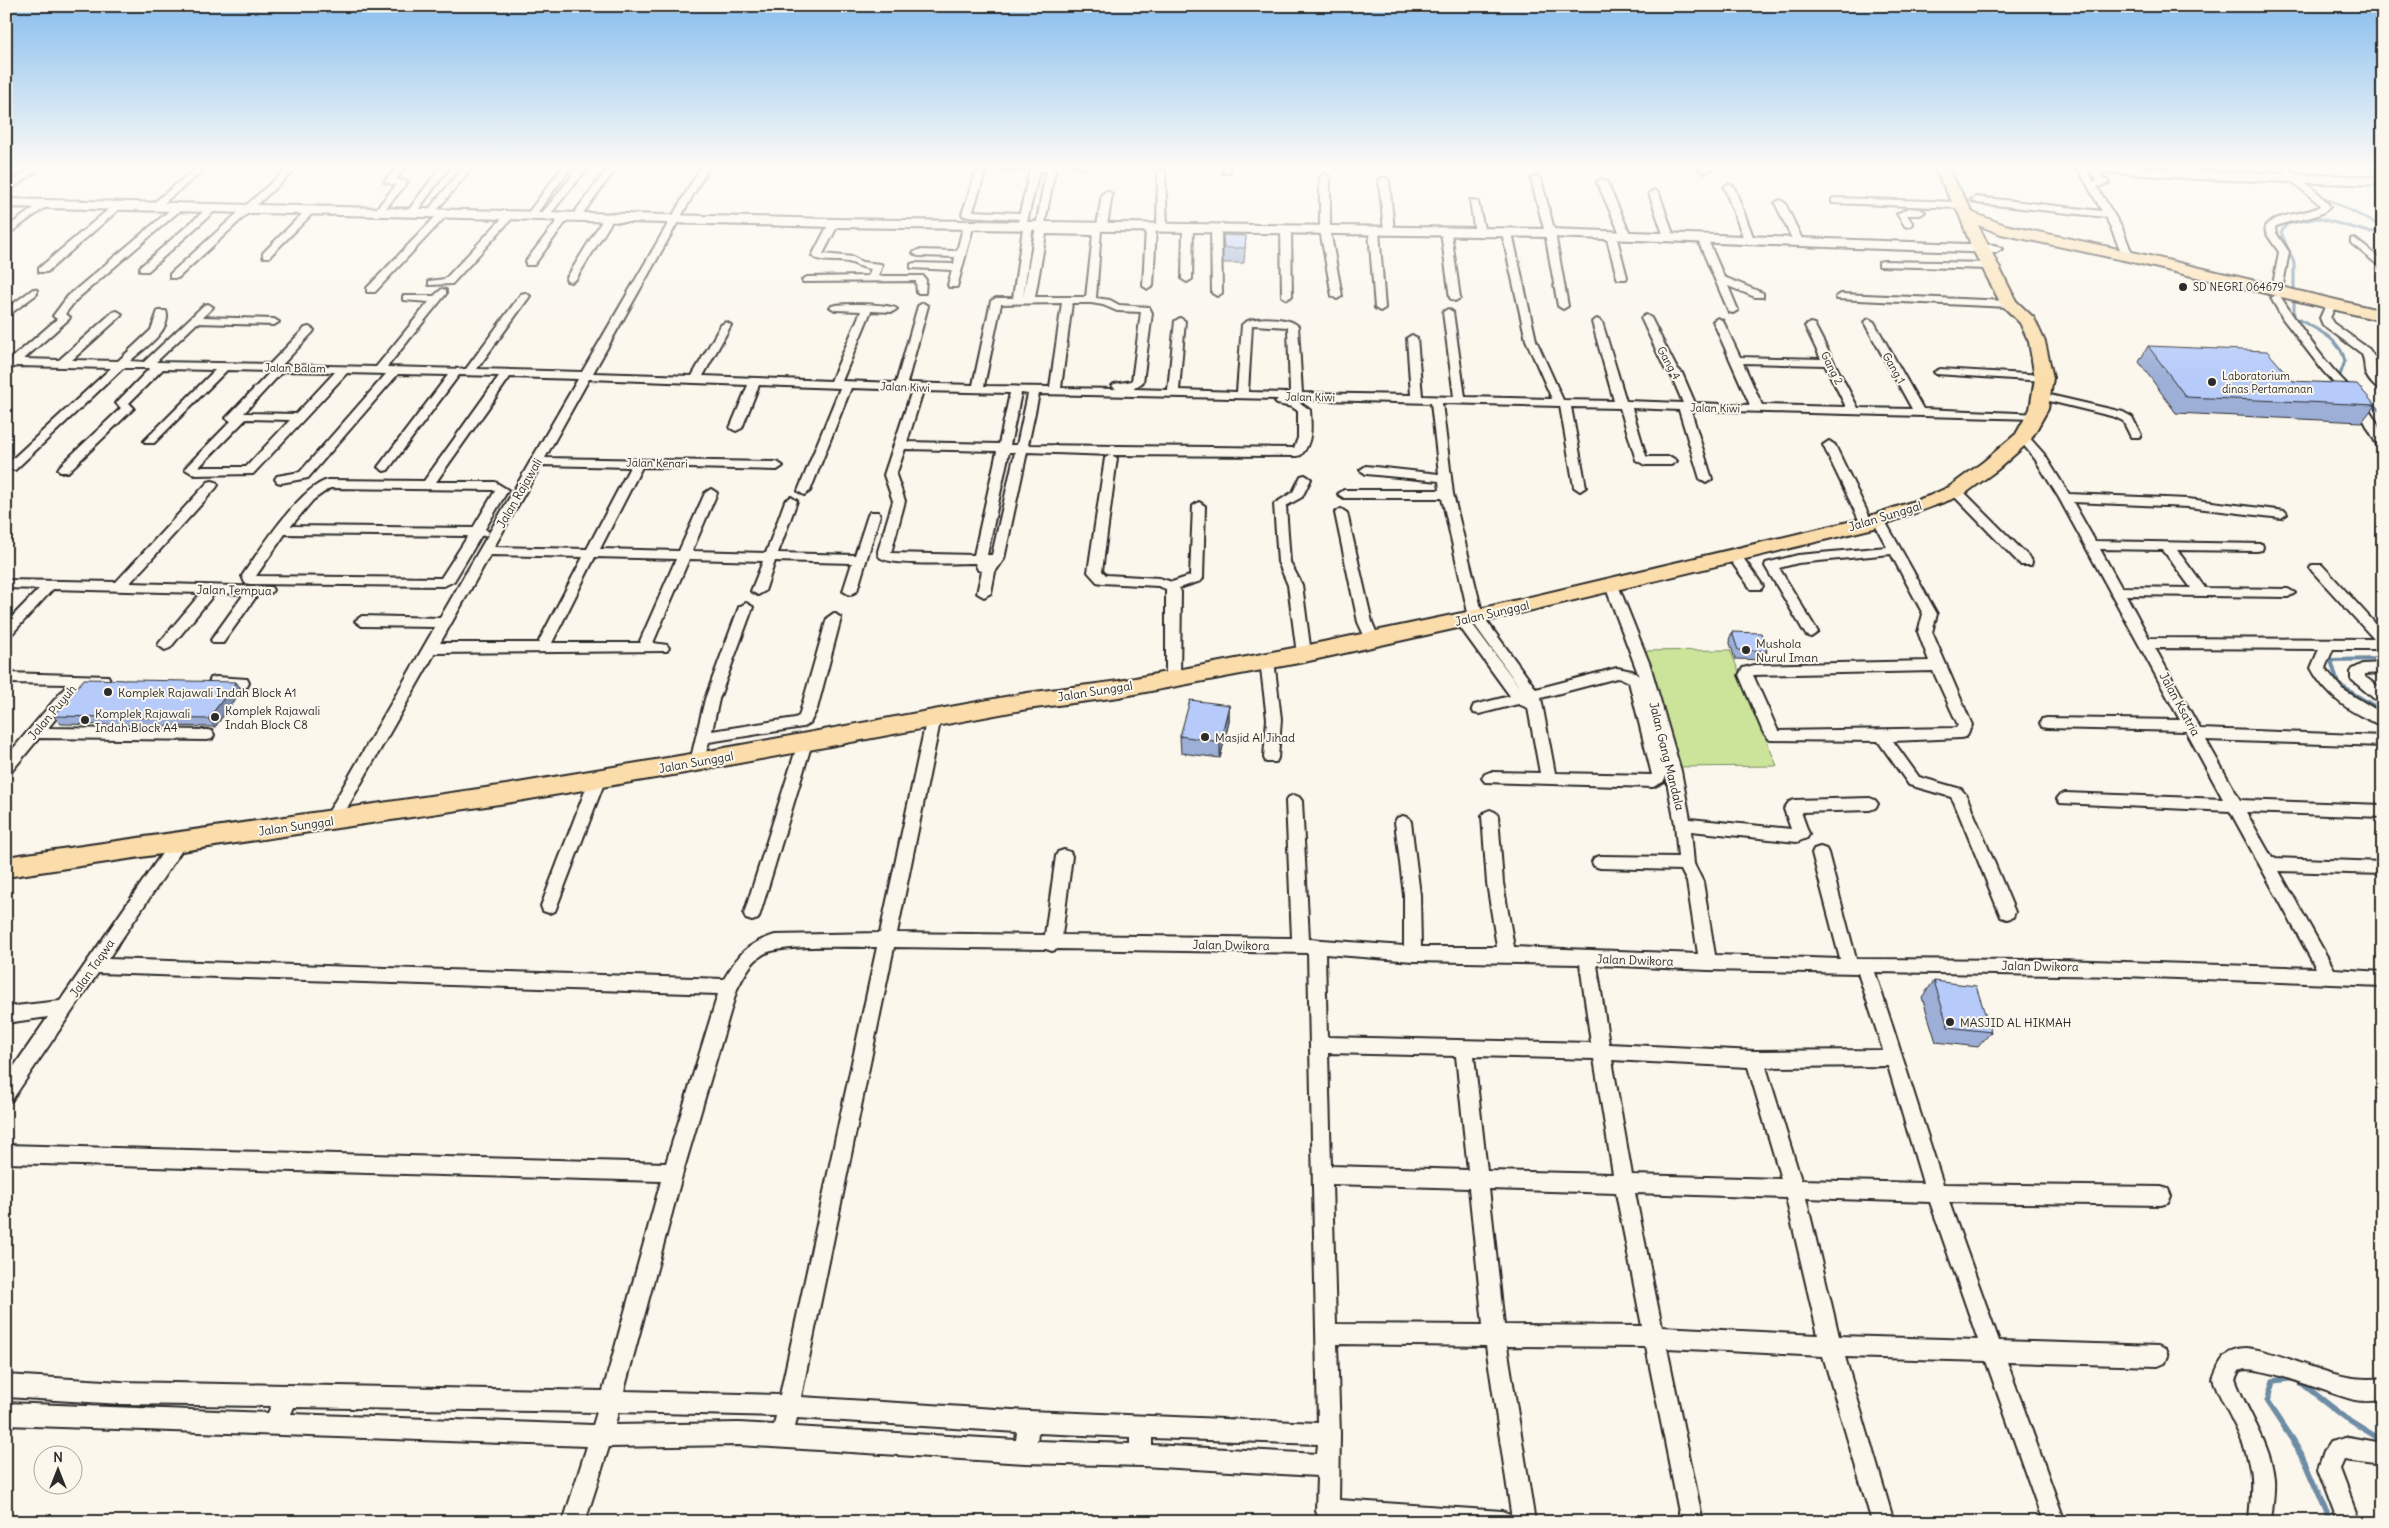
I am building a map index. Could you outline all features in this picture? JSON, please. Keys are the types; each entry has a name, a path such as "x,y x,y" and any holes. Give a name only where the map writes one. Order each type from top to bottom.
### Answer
{"main road":[{"path":"1981,236 1990,266 2037,342 2040,397"},
{"path":"1984,236 2024,303 2016,309"},
{"path":"1996,236 2009,244 2038,242 2128,256 2279,295"},
{"path":"2017,236 2122,262 2279,295 2383,321"},
{"path":"2326,306 2383,316"},
{"name":"Jalan Sunggal","path":"6,867 332,820 696,762 934,717 1027,701 1119,689 1304,654 1469,619 1611,583 1873,522 1936,500 1956,491 2011,450 2023,437 2040,397"}],"street":[{"path":"43,270 83,236"},
{"path":"9,365 65,318 58,316 72,298 145,236"},
{"path":"144,269 181,236"},
{"path":"174,276 217,236"},
{"path":"266,255 285,236"},
{"path":"371,290 418,236"},
{"path":"433,283 448,282 490,236"},
{"path":"530,263 553,236"},
{"path":"571,279 597,236"},
{"name":"Jalan Rajawali","path":"332,820 462,590 538,462 583,377 666,236"},
{"path":"827,236 817,256 826,268 872,278 920,278 921,291"},
{"path":"953,285 966,236"},
{"path":"1018,300 1031,236"},
{"path":"1030,301 1033,236"},
{"path":"1091,300 1098,236"},
{"path":"1148,286 1155,236"},
{"path":"1187,279 1188,236"},
{"path":"1216,236 1217,293"},
{"path":"1286,236 1287,296"},
{"path":"1326,236 1334,274 1336,296"},
{"path":"1374,236 1380,308"},
{"path":"1447,236 1455,298"},
{"path":"1508,236 1531,340 1562,403 1580,486"},
{"path":"1550,236 1563,306"},
{"path":"1610,236 1622,277"},
{"path":"1639,236 1848,242 1875,246 1925,236"},
{"path":"1796,236 1798,241"},
{"path":"2116,236 2128,256"},
{"path":"2273,236 2284,252 2279,295 2287,318 2364,410 2383,444"},
{"path":"1702,238 1733,310"},
{"path":"2354,241 2383,266"},
{"path":"918,253 961,254"},
{"path":"806,280 826,268 854,260 860,265 877,266 872,278"},
{"path":"1883,264 1990,266"},
{"path":"915,266 957,267"},
{"path":"1720,279 1759,295"},
{"path":"6,314 34,292"},
{"path":"379,370 439,296 407,298"},
{"path":"469,372 525,296"},
{"path":"1841,297 2016,309"},
{"path":"957,382 979,386 1056,388 1129,386 1138,382 1147,313 1145,309 1117,308 1106,302 1091,300 996,301 979,386"},
{"path":"1056,388 1067,301"},
{"path":"64,469 128,408 122,403 154,364 208,306"},
{"path":"902,386 923,306"},
{"path":"2326,306 2325,318 2328,325 2365,351 2370,358 2371,374 2383,389"},
{"path":"835,307 892,309"},
{"path":"804,491 868,308"},
{"path":"1448,312 1460,401"},
{"path":"62,363 117,314"},
{"path":"11,467 155,332 160,324 162,314"},
{"name":"Gang 4","path":"1646,318 1671,369 1676,373 1688,408 1706,479"},
{"path":"194,320 274,322"},
{"path":"1718,320 1758,409"},
{"path":"1173,394 1180,321"},
{"path":"1242,395 1247,325 1252,322 1288,323 1293,326 1296,397"},
{"path":"1597,322 1640,457 1645,461 1671,461"},
{"name":"Gang 1","path":"1868,322 1920,414"},
{"path":"695,380 726,325"},
{"name":"Gang 2","path":"1810,326 1854,411"},
{"path":"187,464 277,368 309,330"},
{"path":"1412,338 1418,399"},
{"path":"1735,360 1828,362"},
{"name":"Jalan Balam","path":"9,365 62,363 154,364 469,372 583,377"},
{"path":"150,441 224,367"},
{"path":"298,418 243,416 191,469 195,471 247,472 298,418 343,370"},
{"path":"281,479 299,477 308,470 395,370"},
{"path":"384,467 456,372"},
{"path":"1940,372 2119,414 2128,420 2135,435"},
{"path":"428,484 506,374"},
{"name":"Jalan Kiwi","path":"583,377 902,386 918,392 979,386 1016,395 1034,395 1056,388 1173,394 1418,399 1920,414 2040,397"},
{"path":"736,428 755,382"},
{"path":"900,445 1003,449 1022,449 1290,452 1300,449 1305,431 1304,410 1295,404 1282,402 1034,395 1022,449 998,559 984,564 894,558 885,555 884,552 899,501 890,479 900,445 918,392 1016,395 1003,449 984,564 984,593"},
{"path":"1436,400 1447,494 1469,619 1529,701 1549,779"},
{"path":"1821,410 1830,424"},
{"name":"Jalan Ksatria","path":"2023,437 2040,457 2065,498 2195,730 2266,864 2329,976"},
{"path":"1829,445 1873,522 1895,550 1930,614 1925,632 1965,725 1963,731 1956,734 1775,736 1770,732 1746,675 1748,671 1938,666"},
{"path":"1111,458 1096,576 1102,579 1159,582 1171,586 1196,578 1199,506"},
{"name":"Jalan Kenari","path":"538,462 638,462 777,466"},
{"path":"546,641 638,462"},
{"path":"1366,470 1446,478"},
{"path":"1304,654 1295,585 1284,562 1280,504 1298,494 1305,479"},
{"path":"428,484 500,488 502,490 448,578 442,583 250,580 249,576 282,530 316,490 324,485 428,484"},
{"path":"119,587 212,485"},
{"path":"1956,491 2026,562"},
{"path":"647,641 686,554 710,493"},
{"path":"1344,494 1447,494"},
{"path":"2065,498 2188,503 2281,514"},
{"path":"758,591 791,501"},
{"path":"1341,513 1365,622 1372,639"},
{"path":"850,591 874,515"},
{"path":"282,530 496,532"},
{"path":"2091,545 2258,547"},
{"path":"2167,546 2201,592"},
{"path":"1810,632 1771,566 1798,559 1895,550"},
{"path":"485,551 860,559"},
{"path":"1732,554 1756,586"},
{"path":"2317,568 2383,642"},
{"name":"Jalan Gang Mandala","path":"1611,583 1643,665 1673,772 1683,824 1686,864 1695,882 1708,963"},
{"name":"Jalan Tempua","path":"6,584 254,590 462,590"},
{"path":"6,632 49,586"},
{"path":"1171,586 1174,592 1173,678"},
{"path":"165,645 211,589"},
{"path":"218,640 254,590"},
{"path":"2116,591 2288,593"},
{"path":"696,762 712,699 746,607"},
{"path":"703,738 798,723 805,719 810,709 834,618"},
{"path":"362,621 444,623"},
{"path":"2146,643 2328,644 2383,642"},
{"path":"2328,644 2318,668 2322,678 2350,704 2383,720"},
{"path":"430,648 662,648"},
{"path":"1267,660 1274,719 1271,758"},
{"path":"2383,668 2363,669 2358,672 2358,679 2383,698"},
{"path":"1478,709 1529,701 1618,673 1632,676 1635,680 1660,772 1658,778 1653,781 1490,778"},
{"path":"6,678 118,680"},
{"name":"Jalan Puyuh","path":"9,760 35,733 80,679"},
{"path":"204,682 242,683"},
{"path":"782,1437 934,717"},
{"path":"2047,723 2383,741"},
{"path":"35,733 207,735"},
{"path":"1882,736 1914,781 1956,793 1961,799 2006,912"},
{"path":"752,914 805,742"},
{"path":"549,906 598,778"},
{"path":"2065,799 2383,811"},
{"path":"1294,801 1320,1045 1325,1334 1329,1434 1327,1516 1502,1522"},
{"path":"1683,824 1797,836 1801,834 1792,809 1794,806 1870,804"},
{"path":"1490,816 1495,883 1507,954"},
{"path":"1403,822 1412,895 1414,954"},
{"name":"Jalan Taqwa","path":"6,1094 178,843"},
{"path":"1820,853 1857,966 1895,1058 1936,1193 2054,1522"},
{"path":"1052,944 1064,856"},
{"path":"1600,862 1686,864"},
{"path":"2266,864 2383,868"},
{"name":"Jalan Dwikora","path":"574,1522 611,1401 673,1172 729,986 750,953 762,945 775,942 888,940 1052,944 1308,946 1414,954 1507,954 1708,963 1857,966 2069,966 2383,979"},
{"path":"1588,958 1600,1050 1623,1183 1692,1522"},
{"path":"93,966 729,986"},
{"path":"6,1015 64,1008"},
{"path":"1320,1045 1600,1050 1755,1059 1895,1058"},
{"path":"1464,1049 1494,1336 1524,1522"},
{"path":"1755,1059 1794,1189 1831,1346 1883,1522"},
{"path":"6,1154 673,1172"},
{"path":"1322,1175 1478,1178 1936,1193 2161,1196"},
{"path":"1325,1334 1654,1337 1831,1346 1991,1349 2158,1356"},
{"path":"2260,1522 2263,1478 2254,1442 2228,1392 2224,1379 2231,1363 2241,1358 2271,1362 2357,1390 2377,1391 2383,1389"},
{"path":"6,1386 121,1393 750,1404 1029,1422 1329,1434"},
{"path":"109,1418 121,1393"},
{"path":"275,1422 288,1396"},
{"path":"6,1414 275,1422 601,1436 739,1434 1025,1452 1142,1455 1328,1466"},
{"path":"1025,1452 1029,1422"},
{"path":"1140,1426 1142,1455"},
{"path":"2349,1522 2329,1469 2332,1458 2338,1450 2349,1448 2383,1454"}],"green space":[{"path":"1730,650 1777,766 1673,767 1634,651"}],"building":[{"path":"1223,236 1246,236 1245,248 1224,248"},
{"path":"2148,346 2267,351 2293,381 2357,384 2375,405 2186,397"},
{"path":"1732,632 1761,633 1767,651 1738,650"},
{"path":"84,679 236,682 208,719 53,716"},
{"path":"1190,700 1229,705 1220,742 1180,736"},
{"path":"1934,981 1976,986 1991,1032 1948,1027"}],"waterway":[{"path":"2283,236 2294,263 2294,317 2325,334 2338,346 2345,361 2339,378 2351,387"},
{"path":"2371,403 2381,411 2383,417"},
{"path":"2349,691 2338,684 2331,660 2383,659"},
{"path":"2347,690 2383,712"},
{"path":"2331,1522 2301,1453 2267,1402 2273,1381 2295,1378 2346,1418 2383,1441"}],"place":[{"name":"SD NEGRI 064679","path":"2183,287"},
{"name":"Laboratorium dinas Pertamanan","path":"2212,382"},
{"name":"Mushola Nurul Iman","path":"1746,650"},
{"name":"Komplek Rajawali Indah Block A1","path":"108,692"},
{"name":"Komplek Rajawali Indah Block C8","path":"215,717"},
{"name":"Komplek Rajawali Indah Block A4","path":"85,720"},
{"name":"Masjid Al Jihad","path":"1205,737"},
{"name":"MASJID AL HIKMAH","path":"1950,1022"}]}
